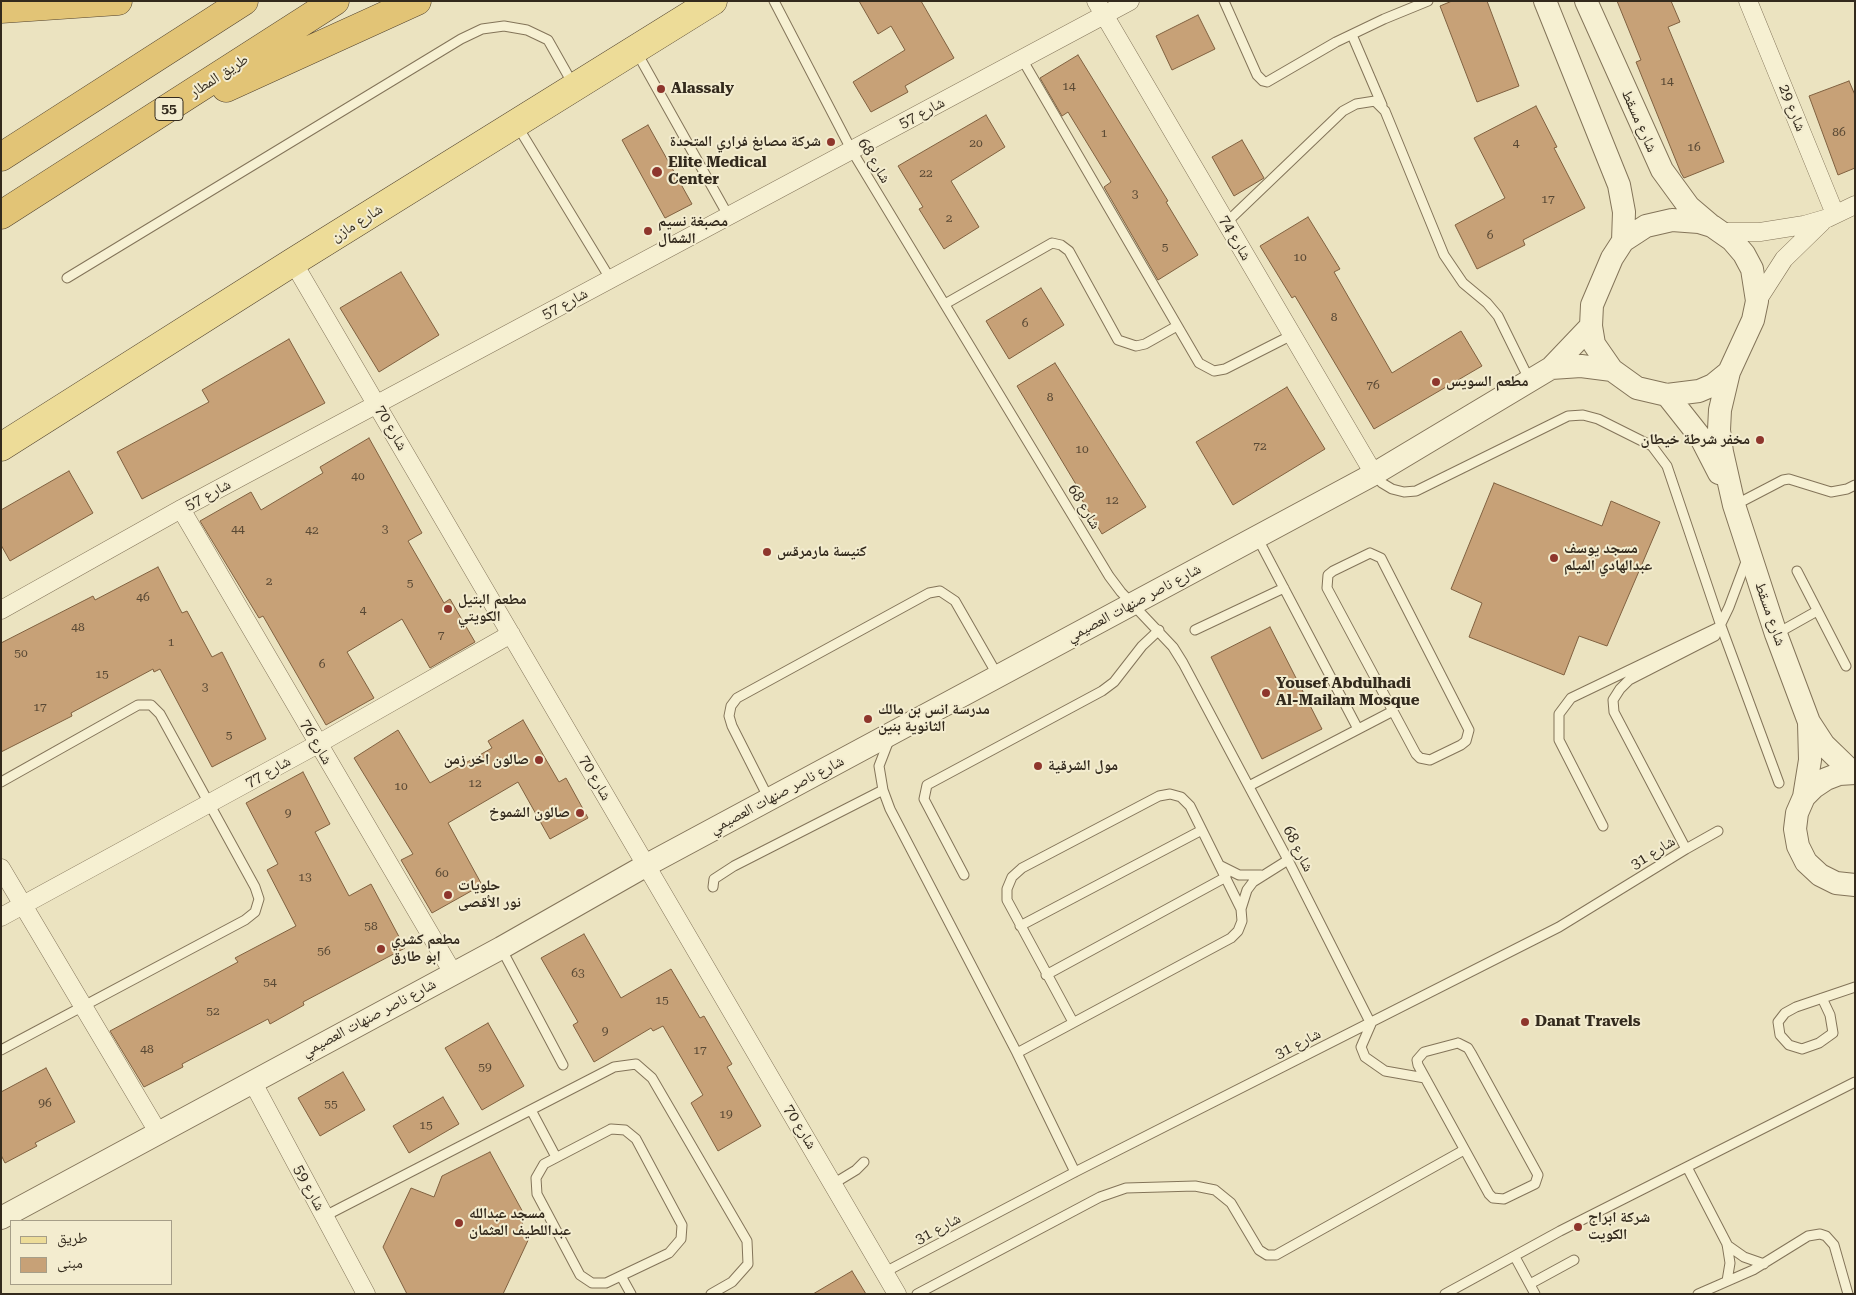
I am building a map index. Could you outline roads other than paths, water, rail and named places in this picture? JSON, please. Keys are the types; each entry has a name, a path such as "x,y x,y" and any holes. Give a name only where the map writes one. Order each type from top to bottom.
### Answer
{"highway":[{"path":"1,9 118,1"},
{"path":"1,157 244,1"},
{"name":"طريق المطار","path":"1,215 336,1"},
{"path":"138,128 417,1"}],"main road":[{"name":"شارع مازن","path":"1,447 293,262 713,1"}],"street":[{"name":"شارع 57","path":"1,610 181,509 1022,59 1100,8 1130,1"},
{"path":"1545,1 1619,185 1624,212 1623,241"},
{"name":"شارع مسقط","path":"1586,1 1662,170 1689,207 1717,229"},
{"name":"شارع 29","path":"1748,1 1832,216"},
{"name":"شارع 74","path":"1100,8 1374,474"},
{"path":"1757,301 1784,259 1797,244 1832,216 1855,204"},
{"path":"1717,229 1732,240 1744,254 1752,269 1757,301 1753,320 1729,372 1713,385 1698,392 1668,395 1637,388 1612,370 1594,344 1591,326 1592,305 1612,258 1623,241 1640,229 1659,222 1686,220 1717,229 1779,230 1832,216"},
{"name":"شارع 70","path":"293,262 897,1294"},
{"name":"شارع ناصر صنهات العصيمي","path":"1,1218 501,948 769,799 1374,474 1551,368 1572,349 1591,326"},
{"name":"شارع ناصر صنهات العصيمي","path":"1551,368 1581,366 1612,370"},
{"name":"شارع مسقط","path":"1729,372 1720,410 1719,430 1734,505 1776,634 1809,722 1824,745 1854,773"},
{"name":"شارع مسقط","path":"1668,395 1701,438 1734,505"},
{"name":"شارع 76","path":"181,509 452,973"},
{"name":"شارع 77","path":"1,917 318,744 511,634"},
{"name":"شارع مسقط","path":"1809,722 1810,760 1804,797 1798,812 1795,829 1798,846 1806,862 1820,875 1847,884"},
{"path":"1804,797 1826,779 1854,773"},
{"path":"1,868 158,1132"},
{"path":"1847,884 1855,900"},
{"name":"شارع 59","path":"252,1081 366,1294"}],"lane":[{"name":"شارع 68","path":"774,1 852,151 1109,576 1174,646 1288,860 1371,1024"},
{"path":"1224,1 1257,75 1263,82 1271,81 1352,34 1428,1"},
{"path":"67,278 461,39 482,29 504,26 527,30 548,40 575,88"},
{"path":"1352,34 1444,255 1463,284 1487,303 1498,316 1530,381"},
{"path":"636,50 729,217"},
{"path":"1022,59 1200,363 1214,371 1225,370 1292,335"},
{"path":"1226,223 1343,111 1356,104 1369,101 1375,101 1385,110"},
{"path":"516,124 611,280"},
{"path":"945,304 1052,243 1061,244 1069,251 1118,340 1136,346 1145,344 1177,326"},
{"path":"1374,474 1382,483 1392,489 1404,492 1416,491 1568,416 1583,415 1598,419 1642,439 1661,455 1667,466 1721,626 1780,783"},
{"path":"1734,505 1783,480 1789,479 1831,492 1847,489 1855,485"},
{"path":"1257,536 1358,729"},
{"path":"1370,553 1381,558 1467,724 1468,736 1461,746 1430,760 1425,760 1416,754 1393,711 1327,588 1328,575 1332,571 1370,553"},
{"path":"1686,849 1614,712 1613,700 1620,689 1630,680 1715,636 1721,626 1750,553"},
{"path":"1797,571 1846,666"},
{"path":"1195,630 1284,588"},
{"path":"769,799 732,726 729,716 731,706 737,698 929,593 940,591 955,601 998,676"},
{"path":"1776,634 1817,610"},
{"path":"1603,826 1559,740 1559,714 1571,698 1721,626"},
{"path":"964,875 924,799 927,785 1114,682 1142,646 1159,630"},
{"path":"1,782 132,708 144,704 151,705 160,714 258,893 258,906 255,912 245,920 1,1050"},
{"path":"1249,786 1393,711"},
{"path":"897,730 886,744 879,766 890,809 1017,1053 1075,1172"},
{"path":"713,887 714,879 734,866 884,790"},
{"path":"1017,1053 1231,938 1238,931 1242,921 1241,909 1190,806 1181,797 1170,794 1150,800 1022,868 1012,877 1007,889 1007,900 1073,1022"},
{"path":"1020,926 1202,830"},
{"name":"شارع 31","path":"885,1272 1075,1172 1371,1024 1559,927 1718,831"},
{"path":"1241,909 1247,890 1261,875 1288,860"},
{"path":"1220,865 1239,875 1261,875"},
{"path":"1046,975 1226,877"},
{"path":"501,948 564,1065"},
{"path":"1822,998 1830,1015 1833,1033 1819,1043 1802,1048 1789,1045 1780,1035 1778,1022 1785,1013 1822,998 1855,987"},
{"path":"1371,1024 1361,1046 1365,1057 1386,1071 1425,1078"},
{"path":"1458,1043 1468,1048 1538,1175 1537,1182 1504,1199 1493,1198 1464,1150 1418,1065 1420,1055 1458,1043"},
{"path":"325,1216 614,1067 636,1064 652,1078 747,1241 748,1264 732,1282 711,1294"},
{"path":"1445,1294 1578,1222 1688,1169 1855,1082"},
{"path":"531,1110 556,1157"},
{"path":"611,1129 625,1130 636,1140 682,1225 681,1239 669,1253 606,1283 592,1283 580,1275 537,1194 536,1178 544,1164 556,1157 611,1129"},
{"path":"917,1294 1100,1197 1126,1188 1195,1186 1215,1190 1231,1203 1259,1250 1267,1255 1276,1255 1464,1150"},
{"path":"833,1184 856,1170 864,1162"},
{"path":"1688,1169 1727,1244 1730,1263 1727,1281"},
{"path":"1698,1294 1764,1264 1808,1236 1820,1234 1826,1236 1834,1245 1848,1294"},
{"path":"1727,1244 1744,1257 1764,1264"},
{"path":"1515,1257 1535,1294"},
{"path":"1530,1284 1574,1260"},
{"path":"621,1276 631,1294"}],"place":[{"name":"Alassaly","path":"661,89"},
{"name":"شركة مصابغ فراري المتحدة","path":"831,142"},
{"name":"Elite Medical Center","path":"657,172"},
{"name":"مصبغة نسيم الشمال","path":"648,231"},
{"name":"مطعم السويس","path":"1436,382"},
{"name":"مخفر شرطة خيطان","path":"1760,440"},
{"name":"كنيسة مارمرقس","path":"767,552"},
{"name":"مسجد يوسف عبدالهادي الميلم","path":"1554,558"},
{"name":"مطعم البتيل الكويتي","path":"448,609"},
{"name":"Yousef Abdulhadi Al-Mailam Mosque","path":"1266,693"},
{"name":"مدرسة انس بن مالك الثانوية بنين","path":"868,719"},
{"name":"صالون اخر زمن","path":"539,760"},
{"name":"مول الشرقية","path":"1038,766"},
{"name":"صالون الشموخ","path":"580,813"},
{"name":"حلويات نور الأقصى","path":"448,895"},
{"name":"مطعم كشري ابو طارق","path":"381,949"},
{"name":"Danat Travels","path":"1525,1022"},
{"name":"مسجد عبدالله عبداللطيف العثمان","path":"459,1223"},
{"name":"شركة ابراج الكويت","path":"1578,1227"}]}
